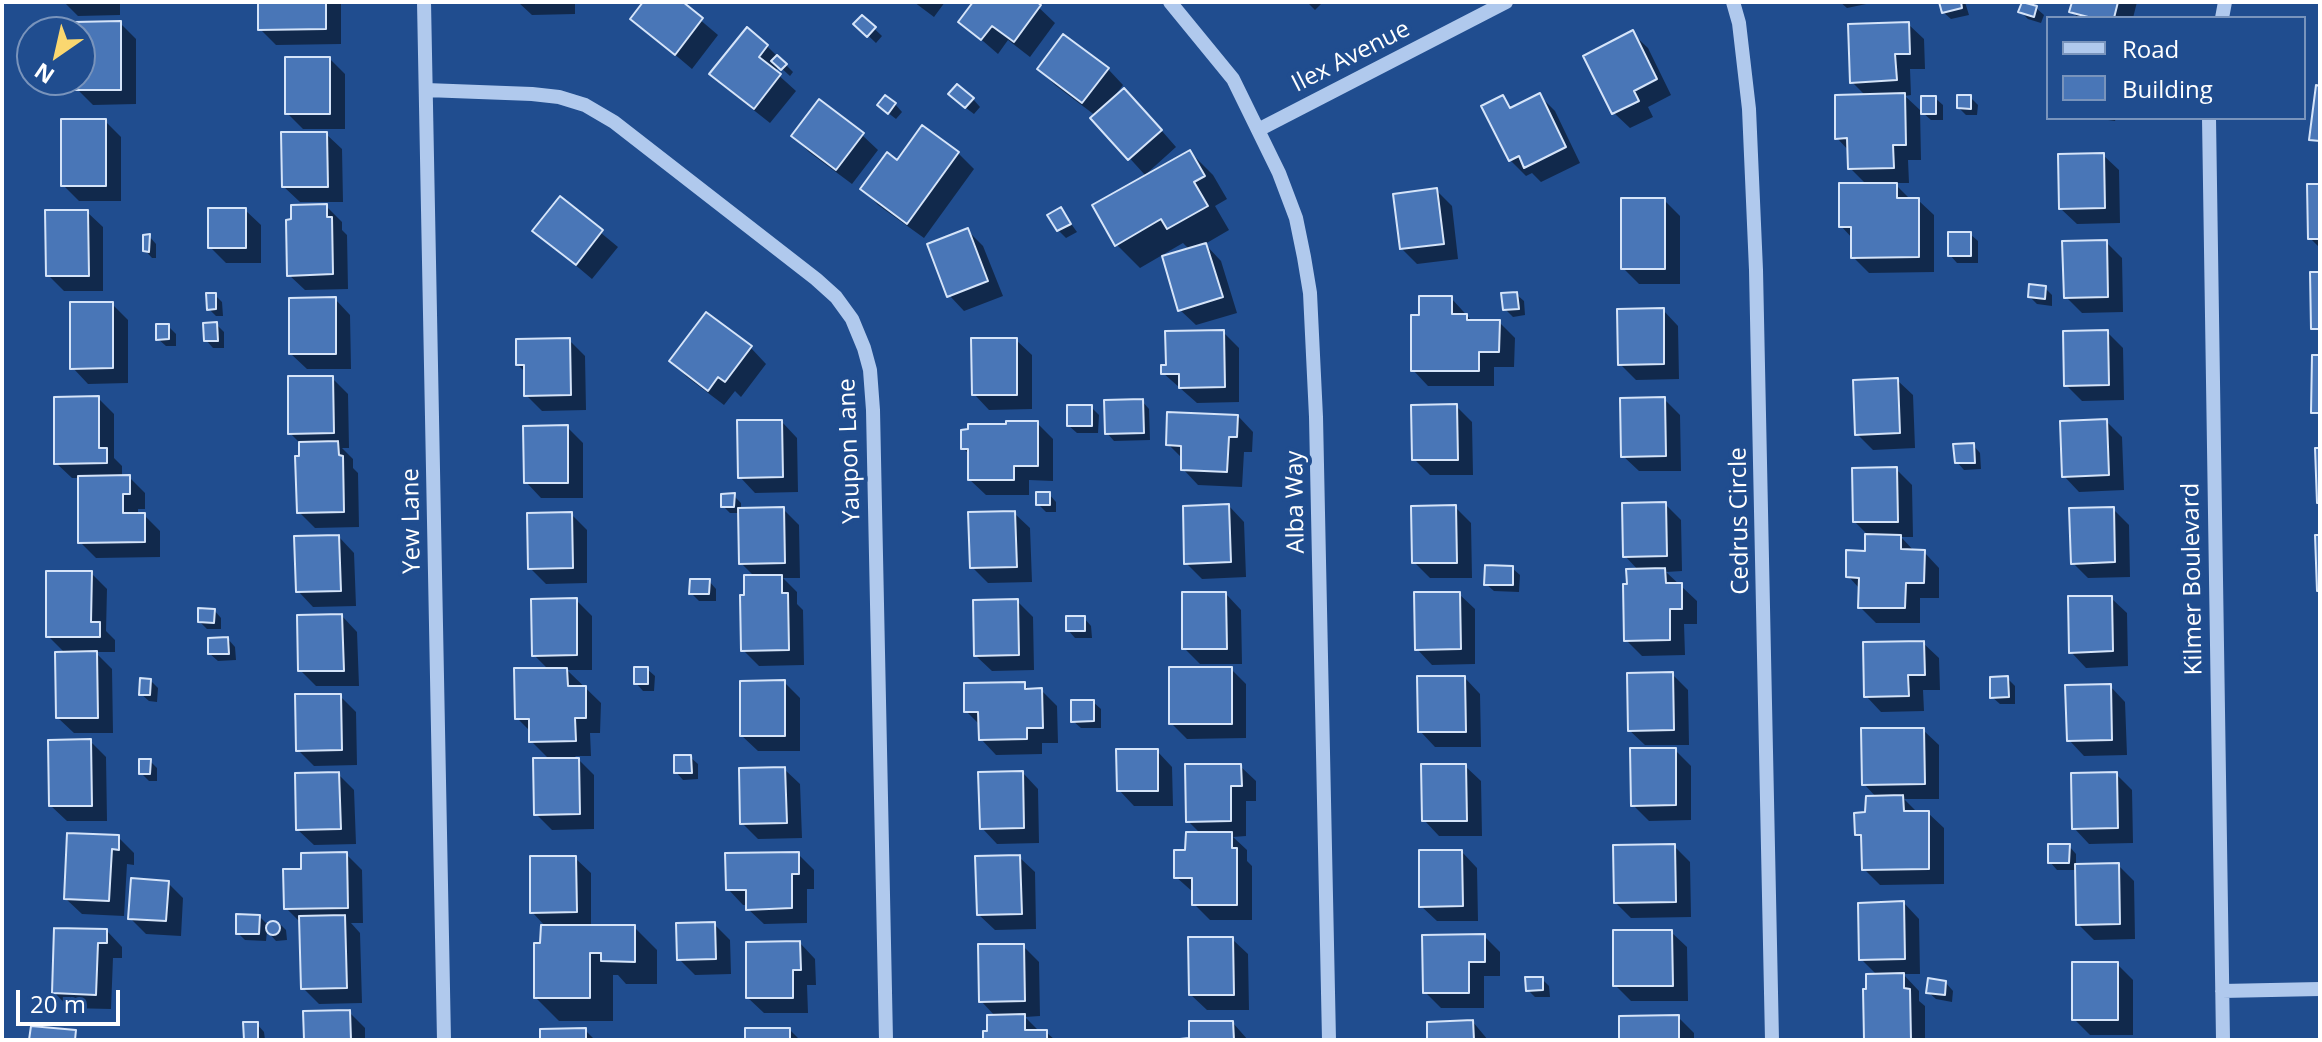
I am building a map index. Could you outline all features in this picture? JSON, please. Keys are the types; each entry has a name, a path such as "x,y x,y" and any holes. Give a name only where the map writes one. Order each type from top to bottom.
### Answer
{"street":[{"name":"Yew Lane","path":"424,2 444,1040"},
{"name":"Alba Way","path":"1170,2 1233,79 1279,173 1296,218 1310,293 1316,417 1329,1040"},
{"name":"Ilex Avenue","path":"1258,130 1506,2"},
{"name":"Cedrus Circle","path":"1733,2 1739,23 1749,109 1756,270 1772,1040"},
{"name":"Yaupon Lane","path":"426,90 532,94 559,97 585,105 614,122 816,279 836,297 852,319 870,370 873,410 886,1040"},
{"name":"Kilmer Boulevard","path":"2209,120 2223,1040"},
{"path":"2222,991 2320,989"}],"building":[{"path":"258,2 326,2 326,29 258,30"},
{"path":"643,2 683,2 703,18 675,55 630,19"},
{"path":"973,2 1037,2 1041,5 1014,42 992,26 981,40 958,22"},
{"path":"1939,2 1961,2 1962,8 1942,13"},
{"path":"2022,2 2037,6 2034,17 2018,12"},
{"path":"2072,2 2118,2 2114,16 2084,16 2069,12"},
{"path":"862,15 876,27 867,37 853,24"},
{"path":"121,21 121,90 96,90 96,22"},
{"path":"1909,22 1910,54 1895,54 1897,80 1850,83 1848,24"},
{"path":"747,27 768,45 759,57 781,74 754,109 709,74"},
{"path":"1633,30 1657,79 1634,91 1639,101 1612,114 1583,56"},
{"path":"1063,34 1109,68 1082,103 1037,69"},
{"path":"777,55 787,64 781,70 771,61"},
{"path":"285,57 330,57 330,114 285,114"},
{"path":"957,84 974,98 965,108 948,94"},
{"path":"2316,85 2320,86 2320,141 2309,140"},
{"path":"1124,88 1162,130 1128,160 1090,118"},
{"path":"1540,93 1566,147 1524,168 1519,156 1509,161 1481,106 1503,95 1510,108"},
{"path":"1905,93 1906,145 1893,145 1894,168 1848,169 1847,138 1835,139 1835,95"},
{"path":"885,95 896,103 888,114 877,105"},
{"path":"1957,95 1971,95 1971,109 1957,108"},
{"path":"1921,96 1936,96 1936,114 1921,114"},
{"path":"819,99 864,133 836,170 791,136"},
{"path":"61,119 106,119 106,186 61,186"},
{"path":"922,125 959,152 907,224 860,189 887,152 897,160"},
{"path":"281,132 327,132 328,187 282,187"},
{"path":"1190,150 1205,176 1194,182 1208,206 1167,229 1161,219 1115,246 1092,205"},
{"path":"2104,153 2105,208 2059,209 2058,154"},
{"path":"1839,183 1897,183 1897,198 1919,198 1919,257 1851,258 1851,227 1839,227"},
{"path":"2307,184 2320,184 2320,239 2308,239"},
{"path":"1437,188 1444,244 1400,249 1393,194"},
{"path":"560,196 603,230 576,265 532,231"},
{"path":"1621,198 1665,198 1665,269 1621,269"},
{"path":"327,204 327,217 332,217 333,274 287,276 286,220 291,219 291,205"},
{"path":"1061,207 1071,224 1057,231 1047,215"},
{"path":"208,208 246,208 246,248 208,248"},
{"path":"45,210 88,210 89,276 46,276"},
{"path":"968,228 988,281 947,297 927,244"},
{"path":"1948,232 1971,232 1971,256 1948,256"},
{"path":"150,234 149,252 143,251 143,235"},
{"path":"2107,240 2108,297 2064,298 2062,241"},
{"path":"1206,243 1223,297 1178,311 1162,256"},
{"path":"2310,272 2320,272 2320,329 2311,329"},
{"path":"2029,284 2046,286 2045,299 2028,297"},
{"path":"1517,292 1519,309 1503,310 1501,293"},
{"path":"206,293 216,293 216,309 207,310"},
{"path":"1419,296 1452,296 1452,314 1467,314 1467,320 1500,320 1499,352 1479,352 1479,371 1411,371 1411,315 1419,315"},
{"path":"336,297 336,354 289,354 289,298"},
{"path":"70,302 113,302 113,368 70,369"},
{"path":"1664,308 1664,364 1618,365 1617,309"},
{"path":"706,312 752,346 725,382 718,377 708,391 669,361"},
{"path":"217,322 218,341 204,341 203,323"},
{"path":"156,324 169,324 169,339 156,340"},
{"path":"1224,330 1225,387 1179,388 1179,374 1161,374 1161,365 1166,365 1165,331"},
{"path":"2108,330 2109,385 2064,386 2063,331"},
{"path":"570,338 571,395 524,396 524,365 516,365 516,339"},
{"path":"971,338 1017,338 1017,395 972,395"},
{"path":"2312,355 2320,355 2320,413 2311,413"},
{"path":"288,376 333,376 334,433 288,434"},
{"path":"1898,378 1900,433 1855,435 1853,380"},
{"path":"99,396 99,448 107,448 107,463 54,464 54,397"},
{"path":"1665,397 1666,456 1621,457 1620,398"},
{"path":"1143,399 1144,433 1105,434 1104,400"},
{"path":"1457,404 1458,460 1412,460 1411,405"},
{"path":"1067,405 1092,405 1092,426 1067,426"},
{"path":"1167,412 1238,415 1237,437 1229,437 1227,472 1181,470 1181,446 1166,445"},
{"path":"2107,419 2109,475 2062,477 2060,421"},
{"path":"737,420 782,420 783,477 738,478"},
{"path":"1006,421 1038,421 1038,466 1014,466 1014,480 968,480 968,449 961,449 961,430 968,429 968,424 1006,424"},
{"path":"568,425 568,483 524,483 523,426"},
{"path":"338,441 339,455 343,456 344,512 297,513 295,456 299,456 299,442"},
{"path":"1974,443 1975,463 1955,463 1953,444"},
{"path":"2315,448 2320,448 2320,503 2317,503"},
{"path":"1897,467 1898,522 1853,522 1852,468"},
{"path":"130,475 130,494 123,494 123,513 145,513 145,542 78,543 78,476"},
{"path":"1036,492 1050,492 1050,505 1036,505"},
{"path":"735,493 734,507 721,507 721,494"},
{"path":"1666,502 1667,556 1623,557 1622,503"},
{"path":"1229,504 1231,562 1184,564 1183,506"},
{"path":"1456,505 1457,563 1412,563 1411,506"},
{"path":"784,507 785,563 739,564 738,508"},
{"path":"2114,507 2115,562 2071,564 2069,508"},
{"path":"1015,511 1017,567 970,568 968,512"},
{"path":"572,512 573,568 528,569 527,513"},
{"path":"1865,534 1901,535 1901,549 1925,550 1924,583 1906,583 1905,608 1858,608 1859,578 1846,577 1846,550 1865,551"},
{"path":"339,535 341,591 296,592 294,536"},
{"path":"2315,535 2320,535 2320,591 2317,591"},
{"path":"1485,565 1513,566 1513,585 1484,585"},
{"path":"1665,568 1666,583 1682,583 1682,609 1670,609 1670,640 1624,641 1623,584 1627,584 1626,569"},
{"path":"46,571 92,571 91,622 100,622 100,637 46,637"},
{"path":"744,575 782,575 782,593 788,593 789,650 741,651 740,595 744,595"},
{"path":"690,579 710,579 709,594 689,594"},
{"path":"1182,592 1226,592 1227,649 1182,649"},
{"path":"1414,592 1460,592 1461,649 1415,650"},
{"path":"2068,596 2112,596 2113,651 2069,653"},
{"path":"577,598 577,655 532,656 531,599"},
{"path":"1018,599 1019,655 974,656 973,600"},
{"path":"198,608 215,609 214,623 198,622"},
{"path":"342,614 344,671 298,671 297,615"},
{"path":"1066,616 1085,616 1085,631 1066,631"},
{"path":"228,637 229,654 208,654 208,638"},
{"path":"1924,641 1925,675 1908,675 1909,696 1864,697 1863,642"},
{"path":"97,651 98,718 56,718 55,652"},
{"path":"634,667 648,667 648,684 634,684"},
{"path":"1169,667 1232,667 1232,724 1169,724"},
{"path":"514,668 567,668 568,686 586,686 586,718 575,718 576,741 529,742 529,719 515,719"},
{"path":"1673,672 1674,730 1628,731 1627,673"},
{"path":"1417,676 1465,676 1466,732 1418,732"},
{"path":"2008,676 2009,697 1990,698 1990,677"},
{"path":"140,678 151,679 150,695 139,695"},
{"path":"785,680 785,736 740,736 740,681"},
{"path":"1025,682 1025,689 1042,688 1043,728 1027,728 1027,739 979,740 978,712 964,712 964,683"},
{"path":"2111,684 2112,740 2067,741 2065,685"},
{"path":"295,694 341,694 342,750 296,751"},
{"path":"1071,700 1094,700 1094,721 1071,722"},
{"path":"1861,728 1924,728 1925,784 1862,785"},
{"path":"91,739 92,806 49,806 48,740"},
{"path":"1630,748 1676,748 1676,805 1631,806"},
{"path":"1116,749 1158,749 1158,791 1117,791"},
{"path":"674,755 691,755 692,773 674,773"},
{"path":"533,758 579,758 580,814 534,815"},
{"path":"139,759 151,759 150,774 139,774"},
{"path":"1185,764 1241,764 1242,786 1231,786 1231,821 1186,822"},
{"path":"1421,764 1466,764 1467,821 1422,821"},
{"path":"785,767 787,823 740,824 739,768"},
{"path":"1023,771 1024,828 980,829 978,772"},
{"path":"339,772 341,829 296,830 295,773"},
{"path":"2117,772 2118,828 2072,829 2071,773"},
{"path":"1903,795 1904,811 1929,811 1929,869 1862,870 1861,835 1855,835 1854,813 1865,812 1866,796"},
{"path":"1186,832 1232,832 1232,848 1237,848 1237,905 1192,905 1192,878 1174,878 1174,850 1185,850"},
{"path":"67,833 119,835 119,850 112,849 109,901 64,899"},
{"path":"1675,844 1676,902 1614,903 1613,845"},
{"path":"2048,844 2070,844 2069,863 2048,863"},
{"path":"1419,850 1462,850 1463,906 1419,907"},
{"path":"347,852 348,908 284,909 283,869 301,869 301,853"},
{"path":"799,852 799,874 792,874 792,908 746,910 746,890 726,890 725,853"},
{"path":"1020,855 1022,914 977,915 975,856"},
{"path":"530,856 576,856 577,912 530,913"},
{"path":"2119,863 2120,924 2076,925 2075,864"},
{"path":"131,878 169,881 166,921 128,919"},
{"path":"1904,901 1905,959 1859,960 1858,903"},
{"path":"236,914 260,915 259,934 236,934"},
{"path":"345,915 347,988 301,989 299,916"},
{"path":"273,921 280,928 273,935 266,928"},
{"path":"715,922 716,959 677,960 676,923"},
{"path":"541,925 635,925 635,962 601,961 601,953 590,953 590,998 534,998 534,943 540,943"},
{"path":"54,928 107,929 107,943 98,943 96,995 52,993"},
{"path":"1613,930 1672,930 1673,986 1613,986"},
{"path":"1485,934 1485,962 1469,962 1469,993 1423,993 1422,935"},
{"path":"1188,937 1233,937 1234,995 1189,995"},
{"path":"800,941 801,970 793,970 793,998 746,998 746,942"},
{"path":"978,944 1024,944 1025,1001 979,1002"},
{"path":"2072,962 2118,962 2118,1020 2072,1020"},
{"path":"1904,973 1904,988 1910,989 1911,1040 1864,1040 1863,989 1866,989 1866,974"},
{"path":"1525,977 1543,977 1543,990 1526,991"},
{"path":"1928,978 1946,981 1945,995 1926,993"},
{"path":"350,1010 351,1040 304,1040 303,1011"},
{"path":"1025,1014 1025,1030 1047,1030 1047,1040 983,1040 983,1031 987,1031 987,1015"},
{"path":"1679,1015 1679,1040 1619,1040 1619,1016"},
{"path":"1473,1020 1474,1040 1427,1040 1427,1022"},
{"path":"1189,1021 1233,1021 1234,1040 1171,1040 1189,1038"},
{"path":"243,1022 258,1022 258,1039 244,1040"},
{"path":"31,1026 76,1030 75,1040 29,1040"},
{"path":"586,1028 586,1040 540,1040 540,1029"},
{"path":"745,1028 790,1028 790,1040 745,1040"}]}
